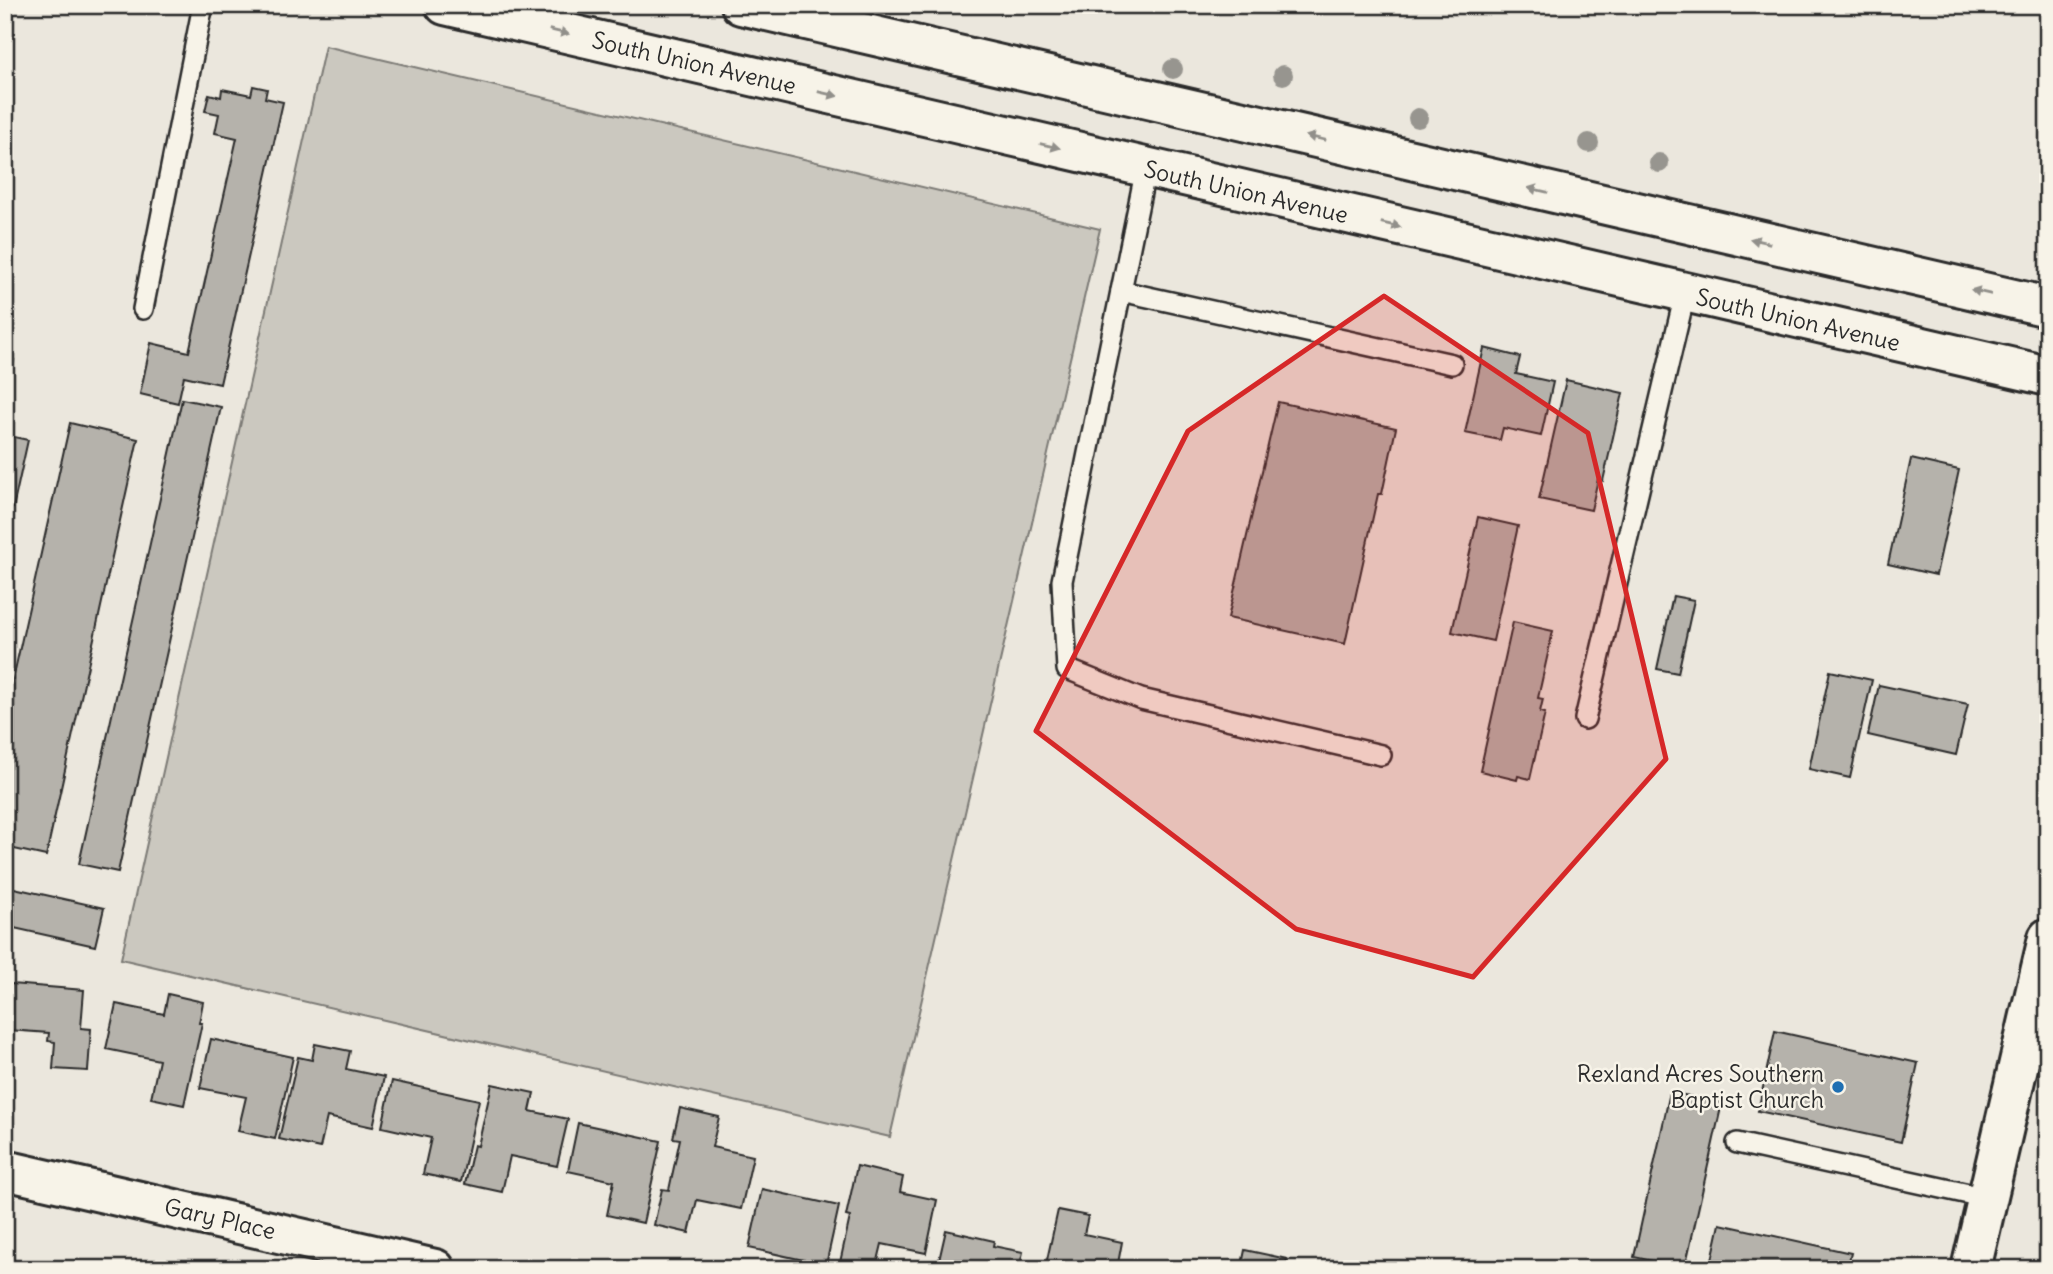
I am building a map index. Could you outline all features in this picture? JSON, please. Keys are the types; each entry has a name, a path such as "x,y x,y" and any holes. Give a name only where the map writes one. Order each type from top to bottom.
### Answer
{"main road":[{"name":"South Union Avenue","path":"445,5 2048,376"},
{"path":"741,5 2048,307"},
{"path":"1971,1269 2048,938"},
{"name":"Gary Place","path":"5,1170 435,1269"}],"lane":[{"path":"143,309 203,5"},
{"path":"1146,168 1062,581 1067,669 1141,699 1381,755"},
{"path":"1121,291 1452,364"},
{"path":"1585,719 1685,294"},
{"path":"1737,1143 1987,1198"}],"highlighted area":[{"path":"1384,296 1588,433 1666,759 1473,977 1296,929 1036,731 1188,431"}],"shaded area":[{"path":"325,46 1100,229 890,1137 121,959"}],"building":[{"path":"253,86 267,89 265,98 283,102 220,384 184,376 178,403 140,394 151,343 189,352 237,138 215,133 219,114 205,111 209,94 221,97 222,89 251,95"},
{"path":"1484,348 1520,357 1516,374 1553,382 1541,436 1503,428 1500,440 1465,433"},
{"path":"5,358 14,360 6,397 5,397"},
{"path":"1566,380 1623,393 1603,481 1598,479 1591,510 1539,499"},
{"path":"182,399 221,407 118,872 79,864"},
{"path":"1278,402 1396,428 1382,494 1378,494 1345,644 1228,618"},
{"path":"70,423 138,439 46,856 5,847 5,715"},
{"path":"5,435 28,440 13,508 5,506"},
{"path":"1911,459 1959,470 1936,575 1888,564"},
{"path":"1478,517 1518,526 1493,641 1452,632"},
{"path":"1673,596 1694,600 1678,673 1657,669"},
{"path":"1513,622 1553,631 1538,698 1543,699 1540,712 1545,713 1530,779 1518,776 1517,780 1480,771"},
{"path":"1830,671 1872,680 1850,778 1809,769"},
{"path":"1879,685 1968,704 1956,755 1868,735"},
{"path":"5,886 104,908 95,946 5,926"},
{"path":"11,984 84,990 81,1028 91,1029 88,1071 53,1069 55,1042 48,1041 49,1033 8,1030"},
{"path":"168,994 203,1002 199,1023 202,1023 184,1105 151,1098 159,1060 106,1049 116,1004 164,1014"},
{"name":"Rexland Acres Southern Baptist Church","path":"1775,1031 1918,1063 1901,1142 1758,1111"},
{"path":"211,1039 293,1057 275,1139 238,1131 246,1097 200,1088"},
{"path":"315,1044 350,1051 346,1069 384,1077 373,1127 327,1117 320,1148 279,1139 298,1057 312,1060"},
{"path":"392,1081 479,1100 461,1182 423,1174 431,1138 382,1127"},
{"path":"492,1084 534,1093 530,1111 568,1119 557,1166 510,1156 502,1192 465,1184 474,1145 478,1146"},
{"path":"1670,1092 1722,1103 1685,1268 1634,1257"},
{"path":"680,1108 719,1117 712,1147 753,1156 741,1209 697,1200 689,1233 654,1225 662,1189 669,1190 680,1139 673,1138"},
{"path":"578,1123 661,1141 643,1223 607,1215 614,1181 568,1171"},
{"path":"857,1166 903,1177 900,1192 937,1200 926,1253 882,1244 876,1269 839,1267"},
{"path":"762,1189 839,1206 826,1265 749,1248"},
{"path":"1058,1210 1088,1216 1084,1234 1122,1242 1117,1269 1045,1269"},
{"path":"1720,1224 1851,1253 1847,1269 1710,1269"},
{"path":"946,1230 994,1241 993,1246 1023,1252 1019,1269 937,1269"},
{"path":"1245,1250 1287,1259 1285,1269 1241,1269"}],"place":[{"name":"Rexland Acres Southern Baptist Church","path":"1838,1087"}]}
